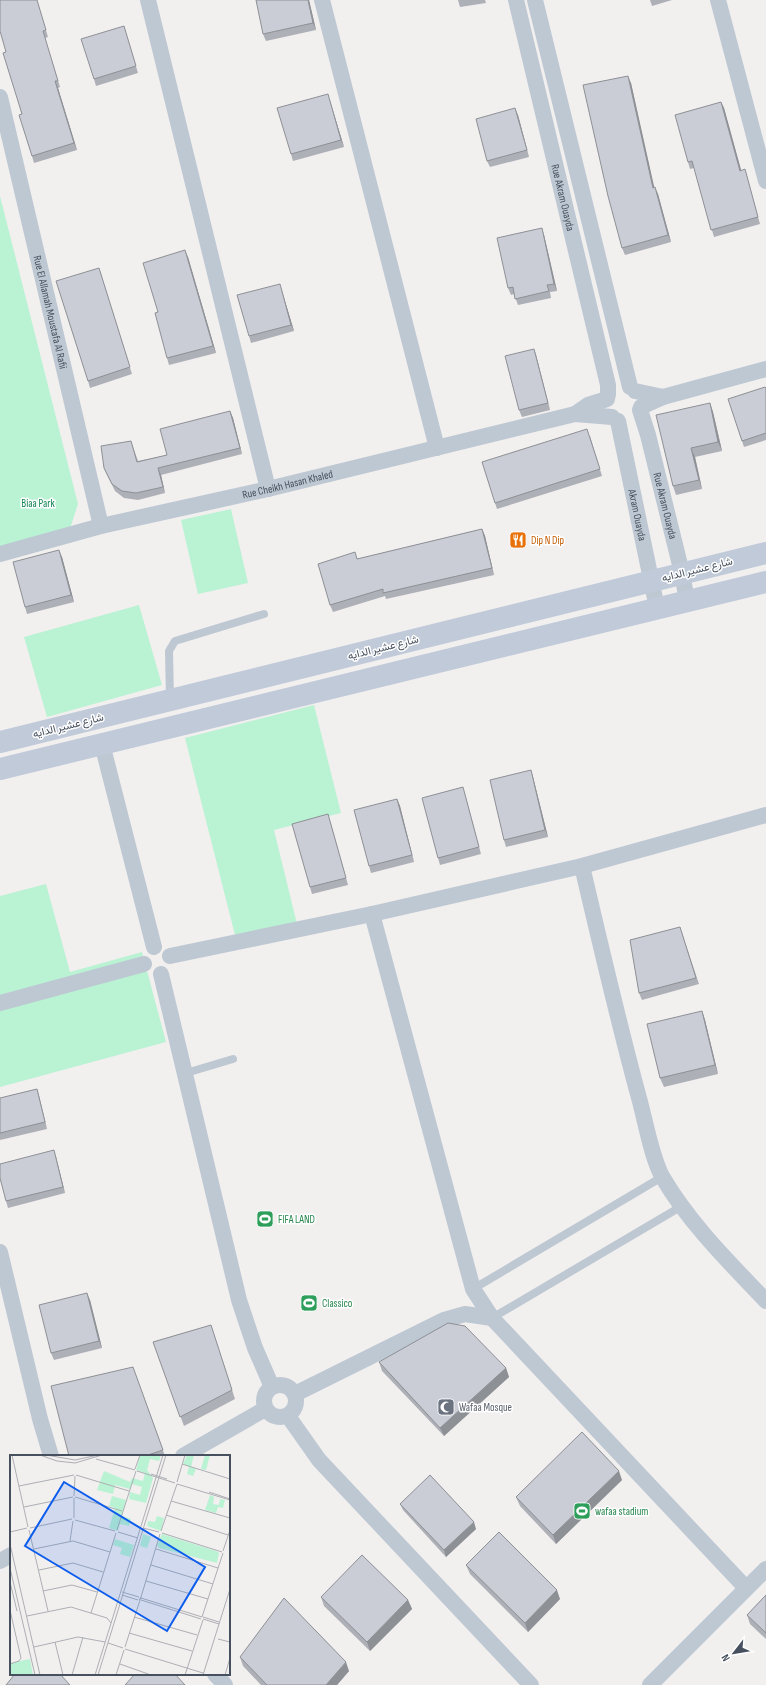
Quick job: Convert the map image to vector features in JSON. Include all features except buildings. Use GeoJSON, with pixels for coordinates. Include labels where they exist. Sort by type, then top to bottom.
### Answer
{"type":"FeatureCollection","features":[{"type":"Feature","properties":{"kind":"street"},"geometry":{"type":"LineString","coordinates":[[148,0],[268,489]]}},
{"type":"Feature","properties":{"kind":"street"},"geometry":{"type":"LineString","coordinates":[[322,0],[437,448]]}},
{"type":"Feature","properties":{"kind":"street","name":"Rue Akram Ouayda"},"geometry":{"type":"LineString","coordinates":[[516,0],[604,369],[608,397]]}},
{"type":"Feature","properties":{"kind":"street","name":"Rue Akram Ouayda"},"geometry":{"type":"LineString","coordinates":[[535,0],[633,389]]}},
{"type":"Feature","properties":{"kind":"street"},"geometry":{"type":"LineString","coordinates":[[718,0],[766,181]]}},
{"type":"Feature","properties":{"kind":"street","name":"Rue El Allamah Moustafa Al Rafii"},"geometry":{"type":"LineString","coordinates":[[0,98],[101,526]]}},
{"type":"Feature","properties":{"kind":"street"},"geometry":{"type":"LineString","coordinates":[[663,397],[633,389],[618,387],[608,397],[608,412],[615,419],[633,419],[641,409],[663,397],[766,369]]}},
{"type":"Feature","properties":{"kind":"street"},"geometry":{"type":"LineString","coordinates":[[633,389],[641,401],[641,409]]}},
{"type":"Feature","properties":{"kind":"street","name":"Rue Cheikh Hasan Khaled"},"geometry":{"type":"LineString","coordinates":[[0,554],[101,526],[268,489],[575,414],[608,397]]}},
{"type":"Feature","properties":{"kind":"street","name":"Rue Akram Ouayda"},"geometry":{"type":"LineString","coordinates":[[641,409],[682,573],[687,601]]}},
{"type":"Feature","properties":{"kind":"street","name":"Rue Cheikh Hasan Khaled"},"geometry":{"type":"LineString","coordinates":[[575,414],[615,419]]}},
{"type":"Feature","properties":{"kind":"street","name":"Akram Ouayda"},"geometry":{"type":"LineString","coordinates":[[615,419],[657,608]]}},
{"type":"Feature","properties":{"kind":"street","name":"شارع عشير الدايه"},"geometry":{"type":"LineString","coordinates":[[0,742],[766,552]]}},
{"type":"Feature","properties":{"kind":"street"},"geometry":{"type":"LineString","coordinates":[[0,769],[766,582]]}},
{"type":"Feature","properties":{"kind":"street"},"geometry":{"type":"LineString","coordinates":[[102,744],[154,947]]}},
{"type":"Feature","properties":{"kind":"street"},"geometry":{"type":"LineString","coordinates":[[170,956],[372,914],[582,866],[766,815]]}},
{"type":"Feature","properties":{"kind":"street"},"geometry":{"type":"LineString","coordinates":[[582,866],[624,1044],[653,1150],[662,1177],[682,1206],[722,1255],[766,1301]]}},
{"type":"Feature","properties":{"kind":"street"},"geometry":{"type":"LineString","coordinates":[[372,914],[473,1289],[492,1318],[746,1588]]}},
{"type":"Feature","properties":{"kind":"street"},"geometry":{"type":"LineString","coordinates":[[154,947],[160,947],[168,951],[170,956],[170,968],[161,974],[154,974],[147,970],[144,964],[145,953],[154,947]]}},
{"type":"Feature","properties":{"kind":"street"},"geometry":{"type":"LineString","coordinates":[[0,1003],[144,964]]}},
{"type":"Feature","properties":{"kind":"street"},"geometry":{"type":"LineString","coordinates":[[161,974],[240,1300],[255,1348],[272,1387]]}},
{"type":"Feature","properties":{"kind":"street"},"geometry":{"type":"LineString","coordinates":[[0,1252],[40,1419],[51,1455]]}},
{"type":"Feature","properties":{"kind":"street"},"geometry":{"type":"LineString","coordinates":[[465,1314],[473,1289]]}},
{"type":"Feature","properties":{"kind":"street"},"geometry":{"type":"LineString","coordinates":[[294,1394],[444,1320],[465,1314],[492,1318]]}},
{"type":"Feature","properties":{"kind":"street"},"geometry":{"type":"LineString","coordinates":[[280,1385],[284,1386],[294,1394],[296,1402],[294,1410],[288,1416],[279,1418],[271,1416],[265,1409],[263,1401],[266,1392],[272,1387],[280,1385]]}},
{"type":"Feature","properties":{"kind":"street"},"geometry":{"type":"LineString","coordinates":[[185,1455],[265,1409]]}},
{"type":"Feature","properties":{"kind":"street"},"geometry":{"type":"LineString","coordinates":[[288,1416],[319,1460],[531,1685]]}},
{"type":"Feature","properties":{"kind":"street"},"geometry":{"type":"LineString","coordinates":[[0,1561],[10,1556]]}},
{"type":"Feature","properties":{"kind":"street"},"geometry":{"type":"LineString","coordinates":[[650,1685],[746,1588],[766,1570]]}},
{"type":"Feature","properties":{"kind":"street"},"geometry":{"type":"LineString","coordinates":[[216,1675],[226,1685]]}},
{"type":"Feature","properties":{"kind":"lane"},"geometry":{"type":"LineString","coordinates":[[170,700],[169,651],[175,641],[264,614]]}},
{"type":"Feature","properties":{"kind":"lane"},"geometry":{"type":"LineString","coordinates":[[186,1073],[233,1059]]}},
{"type":"Feature","properties":{"kind":"lane"},"geometry":{"type":"LineString","coordinates":[[473,1289],[662,1177]]}},
{"type":"Feature","properties":{"kind":"lane"},"geometry":{"type":"LineString","coordinates":[[492,1318],[682,1206]]}},
{"type":"Feature","properties":{"kind":"green space","name":"Biaa Park"},"geometry":{"type":"Polygon","coordinates":[[[0,196],[78,504],[68,535],[0,555],[0,196]]]}},
{"type":"Feature","properties":{"kind":"green space"},"geometry":{"type":"Polygon","coordinates":[[[231,509],[248,583],[198,594],[181,520],[231,509]]]}},
{"type":"Feature","properties":{"kind":"green space"},"geometry":{"type":"Polygon","coordinates":[[[139,605],[162,685],[47,717],[24,637],[139,605]]]}},
{"type":"Feature","properties":{"kind":"green space"},"geometry":{"type":"Polygon","coordinates":[[[314,705],[341,813],[274,830],[297,924],[236,939],[185,738],[314,705]]]}},
{"type":"Feature","properties":{"kind":"green space"},"geometry":{"type":"Polygon","coordinates":[[[46,884],[70,972],[142,952],[166,1042],[0,1087],[0,896],[46,884]]]}},
{"type":"Feature","properties":{"kind":"place","name":"Dip N Dip"},"geometry":{"type":"Point","coordinates":[518,540]}},
{"type":"Feature","properties":{"kind":"place","name":"FIFA LAND"},"geometry":{"type":"Point","coordinates":[265,1219]}},
{"type":"Feature","properties":{"kind":"place","name":"Classico"},"geometry":{"type":"Point","coordinates":[309,1303]}},
{"type":"Feature","properties":{"kind":"place","name":"Wafaa Mosque"},"geometry":{"type":"Point","coordinates":[446,1407]}},
{"type":"Feature","properties":{"kind":"place","name":"wafaa stadium"},"geometry":{"type":"Point","coordinates":[582,1511]}}]}
